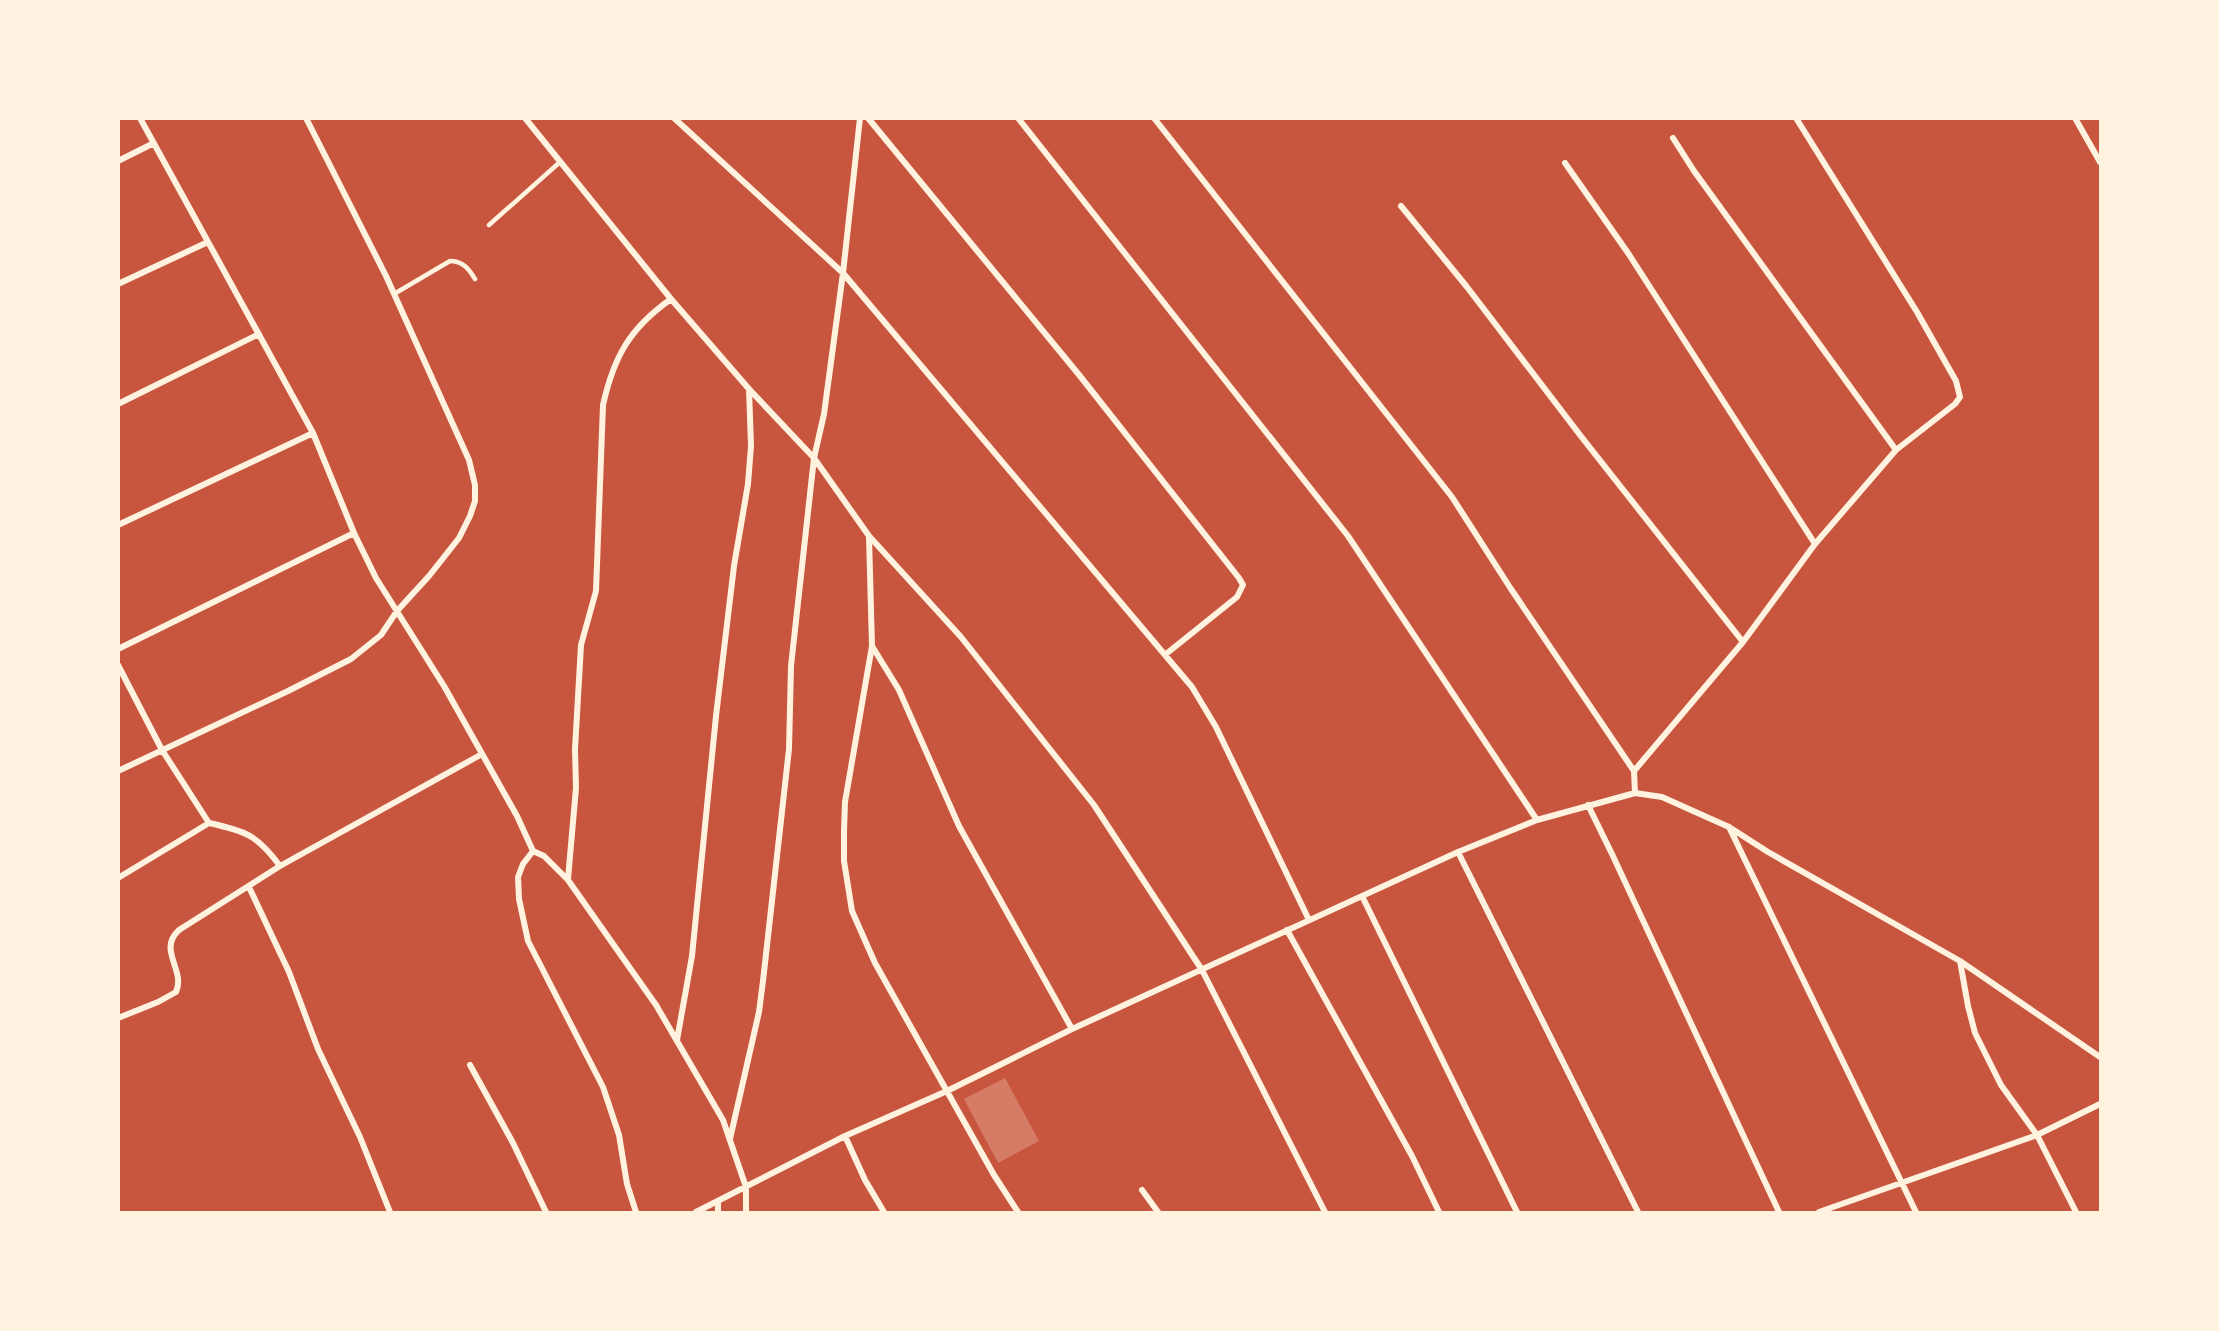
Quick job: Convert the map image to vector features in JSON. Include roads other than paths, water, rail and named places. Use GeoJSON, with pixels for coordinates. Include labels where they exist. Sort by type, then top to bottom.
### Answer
{"type":"FeatureCollection","features":[{"type":"Feature","properties":{"kind":"street"},"geometry":{"type":"LineString","coordinates":[[140,118],[313,433],[354,533],[376,578],[444,686],[517,816],[533,851],[544,856],[568,880],[656,1005],[723,1120],[746,1187],[746,1212]]}},
{"type":"Feature","properties":{"kind":"street"},"geometry":{"type":"LineString","coordinates":[[118,771],[351,659],[381,635],[397,610],[429,576],[459,538],[475,501],[475,485],[469,460],[394,294],[306,118]]}},
{"type":"Feature","properties":{"kind":"street"},"geometry":{"type":"LineString","coordinates":[[525,118],[671,299],[749,389],[814,458],[869,536],[961,637],[1094,805],[1202,970],[1325,1212]]}},
{"type":"Feature","properties":{"kind":"street"},"geometry":{"type":"LineString","coordinates":[[674,118],[843,273],[1166,654],[1192,687],[1216,726],[1309,920]]}},
{"type":"Feature","properties":{"kind":"street"},"geometry":{"type":"LineString","coordinates":[[730,1139],[759,1012],[763,981],[789,749],[791,666],[814,458],[824,414],[843,273],[860,118]]}},
{"type":"Feature","properties":{"kind":"street"},"geometry":{"type":"LineString","coordinates":[[868,118],[1080,376],[1243,585],[1237,597],[1166,654]]}},
{"type":"Feature","properties":{"kind":"street"},"geometry":{"type":"LineString","coordinates":[[1018,118],[1348,536],[1537,820]]}},
{"type":"Feature","properties":{"kind":"street"},"geometry":{"type":"LineString","coordinates":[[1154,118],[1452,497],[1634,771],[1635,794]]}},
{"type":"Feature","properties":{"kind":"street"},"geometry":{"type":"LineString","coordinates":[[1634,771],[1743,642],[1815,544],[1896,450],[1959,402],[1960,394],[1956,381],[1917,312],[1796,118]]}},
{"type":"Feature","properties":{"kind":"street"},"geometry":{"type":"LineString","coordinates":[[2075,118],[2100,162]]}},
{"type":"Feature","properties":{"kind":"street"},"geometry":{"type":"LineString","coordinates":[[1673,138],[1694,171],[1896,450]]}},
{"type":"Feature","properties":{"kind":"street"},"geometry":{"type":"LineString","coordinates":[[118,161],[154,143]]}},
{"type":"Feature","properties":{"kind":"street"},"geometry":{"type":"LineString","coordinates":[[1564,164],[1628,253],[1815,544]]}},
{"type":"Feature","properties":{"kind":"street"},"geometry":{"type":"LineString","coordinates":[[1401,206],[1467,287],[1743,642]]}},
{"type":"Feature","properties":{"kind":"street"},"geometry":{"type":"LineString","coordinates":[[118,284],[208,242]]}},
{"type":"Feature","properties":{"kind":"street"},"geometry":{"type":"LineString","coordinates":[[568,880],[576,788],[575,749],[581,645],[596,591],[603,405],[609,377],[632,335],[654,311],[671,299]]}},
{"type":"Feature","properties":{"kind":"street"},"geometry":{"type":"LineString","coordinates":[[118,404],[259,334]]}},
{"type":"Feature","properties":{"kind":"street"},"geometry":{"type":"LineString","coordinates":[[677,1041],[692,957],[717,705],[734,566],[748,484],[751,446],[749,389]]}},
{"type":"Feature","properties":{"kind":"street"},"geometry":{"type":"LineString","coordinates":[[118,525],[313,433]]}},
{"type":"Feature","properties":{"kind":"street"},"geometry":{"type":"LineString","coordinates":[[118,649],[354,533]]}},
{"type":"Feature","properties":{"kind":"street"},"geometry":{"type":"LineString","coordinates":[[869,536],[872,646],[845,802],[844,861],[852,911],[875,963],[994,1175],[1018,1212]]}},
{"type":"Feature","properties":{"kind":"street"},"geometry":{"type":"LineString","coordinates":[[872,646],[899,690],[959,826],[1072,1029]]}},
{"type":"Feature","properties":{"kind":"street"},"geometry":{"type":"LineString","coordinates":[[118,665],[162,750],[209,823],[250,834],[280,866]]}},
{"type":"Feature","properties":{"kind":"street"},"geometry":{"type":"LineString","coordinates":[[118,1018],[176,992],[179,982],[170,948],[179,930],[280,866],[482,754]]}},
{"type":"Feature","properties":{"kind":"street"},"geometry":{"type":"LineString","coordinates":[[696,1212],[844,1136],[947,1091],[1072,1029],[1458,852],[1537,820],[1635,794],[1662,797],[1729,827],[1778,858],[1960,961],[2100,1057]]}},
{"type":"Feature","properties":{"kind":"street"},"geometry":{"type":"LineString","coordinates":[[1588,805],[1779,1212]]}},
{"type":"Feature","properties":{"kind":"street"},"geometry":{"type":"LineString","coordinates":[[118,878],[209,823]]}},
{"type":"Feature","properties":{"kind":"street"},"geometry":{"type":"LineString","coordinates":[[1729,827],[1916,1212]]}},
{"type":"Feature","properties":{"kind":"street"},"geometry":{"type":"LineString","coordinates":[[533,851],[523,864],[518,877],[519,900],[528,941],[603,1087],[619,1135],[627,1184],[636,1212]]}},
{"type":"Feature","properties":{"kind":"street"},"geometry":{"type":"LineString","coordinates":[[1458,852],[1638,1212]]}},
{"type":"Feature","properties":{"kind":"street"},"geometry":{"type":"LineString","coordinates":[[249,887],[289,972],[318,1048],[360,1137],[390,1212]]}},
{"type":"Feature","properties":{"kind":"street"},"geometry":{"type":"LineString","coordinates":[[1362,896],[1517,1212]]}},
{"type":"Feature","properties":{"kind":"street"},"geometry":{"type":"LineString","coordinates":[[1287,930],[1412,1156],[1439,1212]]}},
{"type":"Feature","properties":{"kind":"street"},"geometry":{"type":"LineString","coordinates":[[1960,961],[1968,1006],[1976,1034],[2001,1085],[2037,1135],[2076,1212]]}},
{"type":"Feature","properties":{"kind":"street"},"geometry":{"type":"LineString","coordinates":[[470,1065],[513,1143],[546,1212]]}},
{"type":"Feature","properties":{"kind":"street"},"geometry":{"type":"LineString","coordinates":[[1820,1212],[2037,1135],[2100,1104]]}},
{"type":"Feature","properties":{"kind":"street"},"geometry":{"type":"LineString","coordinates":[[844,1136],[865,1180],[884,1212]]}},
{"type":"Feature","properties":{"kind":"street"},"geometry":{"type":"LineString","coordinates":[[1142,1190],[1158,1212]]}},
{"type":"Feature","properties":{"kind":"street"},"geometry":{"type":"LineString","coordinates":[[718,1201],[718,1212]]}},
{"type":"Feature","properties":{"kind":"lane"},"geometry":{"type":"LineString","coordinates":[[489,225],[560,162]]}},
{"type":"Feature","properties":{"kind":"lane"},"geometry":{"type":"LineString","coordinates":[[394,294],[450,261],[456,261],[468,267],[475,279]]}}]}
